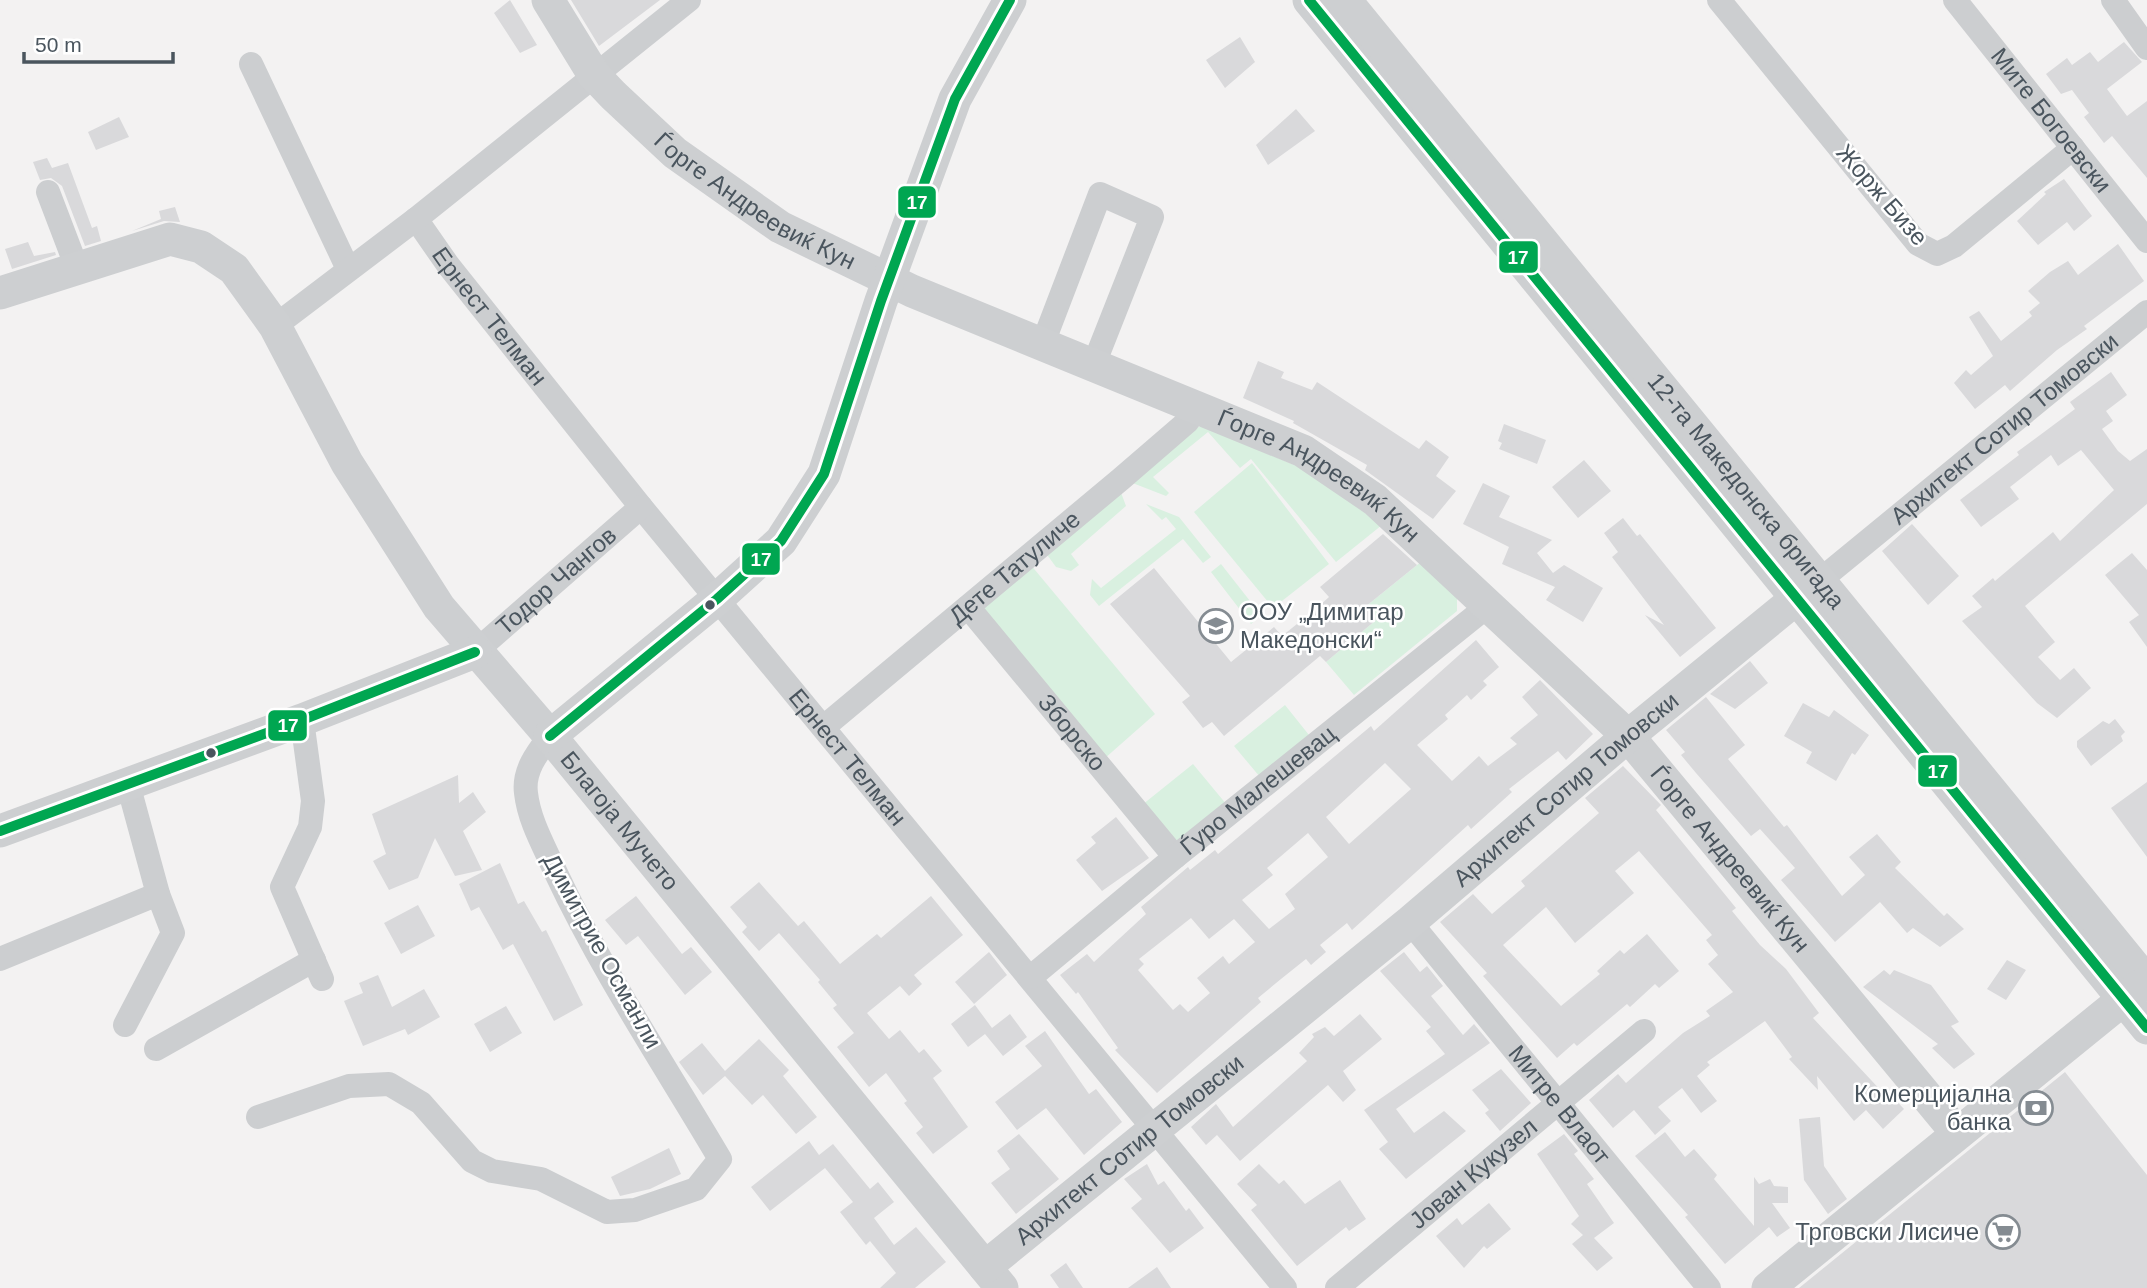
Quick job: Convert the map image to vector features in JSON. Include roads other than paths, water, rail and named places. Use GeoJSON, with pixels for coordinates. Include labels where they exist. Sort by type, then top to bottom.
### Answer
{"type":"FeatureCollection","features":[{"type":"Feature","properties":{"kind":"street","name":"Ѓорге Андреевиќ Кун"},"geometry":{"type":"LineString","coordinates":[[548,0],[594,75],[675,153],[744,204],[813,245],[888,281],[1303,451],[1385,509],[1628,736],[1956,1133]]}},
{"type":"Feature","properties":{"kind":"street"},"geometry":{"type":"LineString","coordinates":[[275,326],[415,219],[689,0]]}},
{"type":"Feature","properties":{"kind":"street"},"geometry":{"type":"LineString","coordinates":[[550,736],[718,599],[781,541],[824,474],[888,281],[955,99],[1010,0]]}},
{"type":"Feature","properties":{"kind":"street","name":"12-та Македонска бригада"},"geometry":{"type":"LineString","coordinates":[[1309,0],[2141,985],[2147,1028]]}},
{"type":"Feature","properties":{"kind":"street","name":"12-та Македонска бригада"},"geometry":{"type":"LineString","coordinates":[[1345,0],[1807,590]]}},
{"type":"Feature","properties":{"kind":"street","name":"Жорж Бизе"},"geometry":{"type":"LineString","coordinates":[[1718,0],[1918,244],[1937,254],[1954,246],[2073,148]]}},
{"type":"Feature","properties":{"kind":"street","name":"Мите Богоевски"},"geometry":{"type":"LineString","coordinates":[[1955,0],[2147,241]]}},
{"type":"Feature","properties":{"kind":"street"},"geometry":{"type":"LineString","coordinates":[[2113,0],[2147,48]]}},
{"type":"Feature","properties":{"kind":"street"},"geometry":{"type":"LineString","coordinates":[[251,64],[348,269]]}},
{"type":"Feature","properties":{"kind":"street"},"geometry":{"type":"LineString","coordinates":[[48,192],[77,268]]}},
{"type":"Feature","properties":{"kind":"street"},"geometry":{"type":"LineString","coordinates":[[1043,343],[1100,194],[1152,217],[1094,364]]}},
{"type":"Feature","properties":{"kind":"street","name":"Ернест Телман"},"geometry":{"type":"LineString","coordinates":[[415,219],[448,265],[641,507],[825,726],[1285,1288]]}},
{"type":"Feature","properties":{"kind":"street","name":"Благоја Мучето"},"geometry":{"type":"LineString","coordinates":[[0,293],[170,239],[201,247],[234,269],[275,326],[347,463],[407,560],[475,652],[550,736],[994,1278]]}},
{"type":"Feature","properties":{"kind":"street","name":"Архитект Сотир Томовски"},"geometry":{"type":"LineString","coordinates":[[994,1278],[1154,1128],[1410,922],[1628,736],[2147,312]]}},
{"type":"Feature","properties":{"kind":"street","name":"Дете Татуличе"},"geometry":{"type":"LineString","coordinates":[[825,726],[1140,463],[1187,422],[1199,407]]}},
{"type":"Feature","properties":{"kind":"street","name":"Тодор Чангов"},"geometry":{"type":"LineString","coordinates":[[0,831],[302,720],[475,652],[641,507]]}},
{"type":"Feature","properties":{"kind":"street","name":"Ѓуро Малешевац"},"geometry":{"type":"LineString","coordinates":[[1031,978],[1175,857],[1489,605]]}},
{"type":"Feature","properties":{"kind":"street","name":"Зборско"},"geometry":{"type":"LineString","coordinates":[[968,607],[1175,857]]}},
{"type":"Feature","properties":{"kind":"street"},"geometry":{"type":"LineString","coordinates":[[156,1049],[318,969],[277,894],[310,827],[313,801],[302,720]]}},
{"type":"Feature","properties":{"kind":"street","name":"Димитрие Османли"},"geometry":{"type":"LineString","coordinates":[[258,1117],[349,1086],[389,1084],[421,1103],[472,1161],[492,1171],[541,1179],[607,1212],[635,1210],[696,1189],[720,1159],[603,965],[536,828],[526,792],[527,778],[533,758],[550,736]]}},
{"type":"Feature","properties":{"kind":"street"},"geometry":{"type":"LineString","coordinates":[[125,1025],[173,933],[158,894],[128,784]]}},
{"type":"Feature","properties":{"kind":"street"},"geometry":{"type":"LineString","coordinates":[[0,959],[158,894]]}},
{"type":"Feature","properties":{"kind":"street","name":"Митре Влаот"},"geometry":{"type":"LineString","coordinates":[[1410,922],[1709,1288]]}},
{"type":"Feature","properties":{"kind":"street"},"geometry":{"type":"LineString","coordinates":[[1768,1288],[2141,985]]}},
{"type":"Feature","properties":{"kind":"street","name":"Јован Кукузел"},"geometry":{"type":"LineString","coordinates":[[1337,1288],[1644,1031]]}},
{"type":"Feature","properties":{"kind":"place","name":"ООУ „Димитар Македонски“"},"geometry":{"type":"Point","coordinates":[1216,626]}},
{"type":"Feature","properties":{"kind":"place","name":"Комерцијална банка"},"geometry":{"type":"Point","coordinates":[2036,1108]}},
{"type":"Feature","properties":{"kind":"place","name":"Трговски Лисиче"},"geometry":{"type":"Point","coordinates":[2003,1232]}}]}
